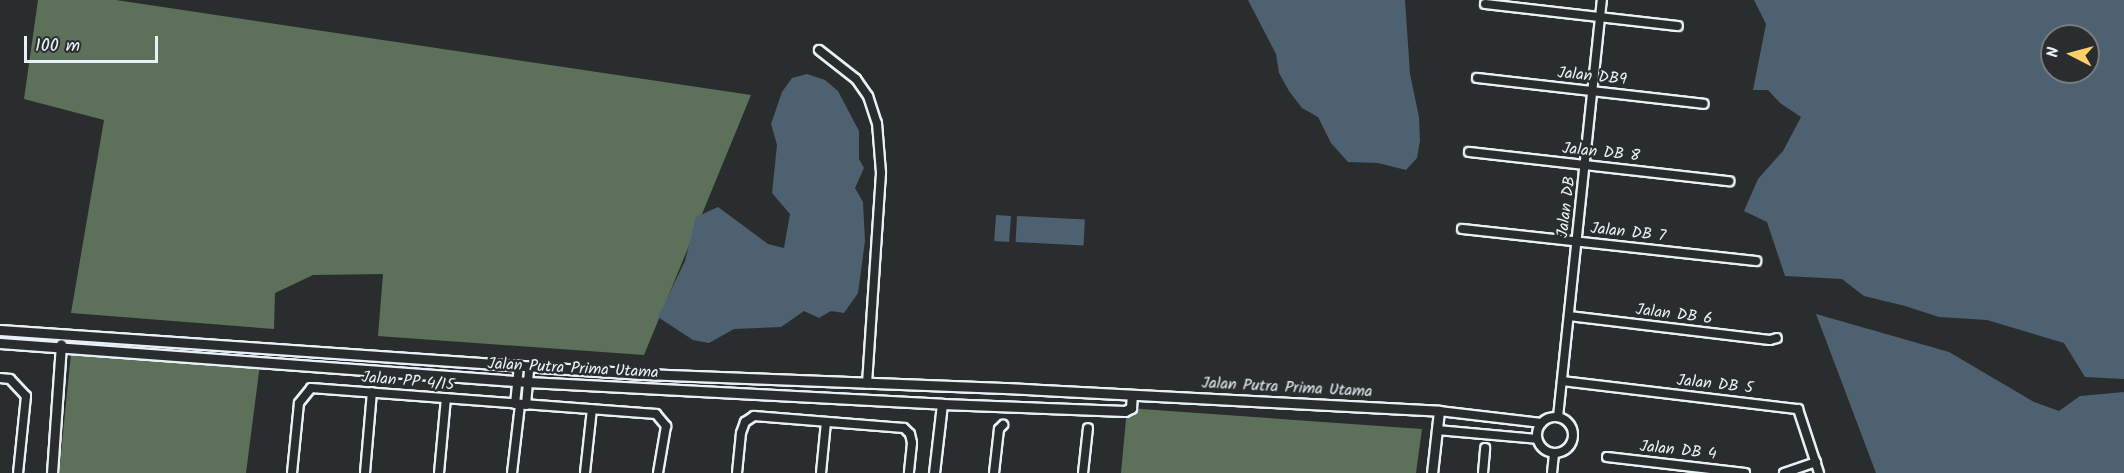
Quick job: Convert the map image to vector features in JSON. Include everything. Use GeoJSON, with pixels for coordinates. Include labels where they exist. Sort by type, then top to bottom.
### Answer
{"type":"FeatureCollection","features":[{"type":"Feature","properties":{"kind":"street","name":"Jalan DB"},"geometry":{"type":"LineString","coordinates":[[1558,417],[1602,0]]}},
{"type":"Feature","properties":{"kind":"street"},"geometry":{"type":"LineString","coordinates":[[1485,4],[1678,26]]}},
{"type":"Feature","properties":{"kind":"street"},"geometry":{"type":"LineString","coordinates":[[819,50],[856,79],[868,96],[877,123],[881,173],[867,384]]}},
{"type":"Feature","properties":{"kind":"street","name":"Jalan DB9"},"geometry":{"type":"LineString","coordinates":[[1477,78],[1704,104]]}},
{"type":"Feature","properties":{"kind":"street","name":"Jalan DB 8"},"geometry":{"type":"LineString","coordinates":[[1469,152],[1729,181]]}},
{"type":"Feature","properties":{"kind":"street","name":"Jalan DB 7"},"geometry":{"type":"LineString","coordinates":[[1462,229],[1756,261]]}},
{"type":"Feature","properties":{"kind":"street","name":"Jalan DB 6"},"geometry":{"type":"LineString","coordinates":[[1569,316],[1770,340],[1777,338]]}},
{"type":"Feature","properties":{"kind":"street","name":"Jalan Putra Prima Utama"},"geometry":{"type":"LineString","coordinates":[[0,330],[530,367],[867,384],[942,385],[1132,394],[1439,411]]}},
{"type":"Feature","properties":{"kind":"street"},"geometry":{"type":"LineString","coordinates":[[52,473],[61,336]]}},
{"type":"Feature","properties":{"kind":"street","name":"Jalan Putra Prima Utama"},"geometry":{"type":"LineString","coordinates":[[0,343],[528,382],[942,404],[1125,411],[1131,408],[1132,394]]}},
{"type":"Feature","properties":{"kind":"street"},"geometry":{"type":"LineString","coordinates":[[519,366],[517,381],[520,405]]}},
{"type":"Feature","properties":{"kind":"street"},"geometry":{"type":"LineString","coordinates":[[512,473],[520,405],[528,382],[530,367]]}},
{"type":"Feature","properties":{"kind":"street"},"geometry":{"type":"LineString","coordinates":[[0,378],[10,379],[26,396],[18,473]]}},
{"type":"Feature","properties":{"kind":"street","name":"Jalan DB 5"},"geometry":{"type":"LineString","coordinates":[[1562,381],[1798,409],[1819,473]]}},
{"type":"Feature","properties":{"kind":"street","name":"Jalan PP 4/15"},"geometry":{"type":"LineString","coordinates":[[292,473],[299,403],[310,388],[656,414],[666,426],[658,473]]}},
{"type":"Feature","properties":{"kind":"street"},"geometry":{"type":"LineString","coordinates":[[365,473],[372,392]]}},
{"type":"Feature","properties":{"kind":"street"},"geometry":{"type":"LineString","coordinates":[[438,473],[446,398]]}},
{"type":"Feature","properties":{"kind":"street"},"geometry":{"type":"LineString","coordinates":[[934,473],[942,404]]}},
{"type":"Feature","properties":{"kind":"street"},"geometry":{"type":"LineString","coordinates":[[585,473],[592,409]]}},
{"type":"Feature","properties":{"kind":"street"},"geometry":{"type":"LineString","coordinates":[[1432,473],[1439,411],[1541,423]]}},
{"type":"Feature","properties":{"kind":"street"},"geometry":{"type":"LineString","coordinates":[[737,473],[745,422],[754,416],[904,428],[910,434],[912,443],[909,473]]}},
{"type":"Feature","properties":{"kind":"street"},"geometry":{"type":"LineString","coordinates":[[1558,417],[1569,422],[1574,434],[1566,450],[1554,454],[1543,449],[1537,439],[1541,423],[1548,418],[1558,417]]}},
{"type":"Feature","properties":{"kind":"street"},"geometry":{"type":"LineString","coordinates":[[821,473],[826,422]]}},
{"type":"Feature","properties":{"kind":"street"},"geometry":{"type":"LineString","coordinates":[[994,473],[999,429],[1003,426]]}},
{"type":"Feature","properties":{"kind":"street"},"geometry":{"type":"LineString","coordinates":[[1083,473],[1088,429]]}},
{"type":"Feature","properties":{"kind":"street"},"geometry":{"type":"LineString","coordinates":[[1437,430],[1537,439]]}},
{"type":"Feature","properties":{"kind":"street"},"geometry":{"type":"LineString","coordinates":[[1483,473],[1485,448]]}},
{"type":"Feature","properties":{"kind":"street"},"geometry":{"type":"LineString","coordinates":[[1552,473],[1554,454]]}},
{"type":"Feature","properties":{"kind":"street","name":"Jalan DB 4"},"geometry":{"type":"LineString","coordinates":[[1607,457],[1745,473]]}},
{"type":"Feature","properties":{"kind":"street"},"geometry":{"type":"LineString","coordinates":[[1784,473],[1815,462]]}},
{"type":"Feature","properties":{"kind":"green space"},"geometry":{"type":"Polygon","coordinates":[[[38,0],[116,0],[751,95],[644,355],[378,336],[383,274],[313,275],[275,293],[274,329],[71,313],[104,120],[24,99],[38,0]]]}},
{"type":"Feature","properties":{"kind":"green space"},"geometry":{"type":"Polygon","coordinates":[[[71,354],[260,364],[246,473],[59,473],[71,354]]]}},
{"type":"Feature","properties":{"kind":"green space"},"geometry":{"type":"Polygon","coordinates":[[[1127,408],[1422,429],[1416,473],[1121,473],[1127,408]]]}},
{"type":"Feature","properties":{"kind":"water"},"geometry":{"type":"Polygon","coordinates":[[[1248,0],[1405,0],[1410,74],[1419,117],[1420,141],[1417,158],[1406,170],[1378,163],[1348,162],[1331,143],[1318,117],[1302,108],[1289,91],[1279,73],[1276,54],[1248,0]]]}},
{"type":"Feature","properties":{"kind":"water"},"geometry":{"type":"Polygon","coordinates":[[[1754,0],[2124,0],[2124,379],[2085,377],[2064,343],[1987,320],[1939,317],[1864,296],[1842,279],[1785,276],[1767,222],[1744,211],[1758,179],[1783,151],[1801,117],[1780,103],[1768,90],[1753,90],[1766,24],[1754,0]]]}},
{"type":"Feature","properties":{"kind":"water"},"geometry":{"type":"Polygon","coordinates":[[[807,74],[825,80],[838,91],[859,131],[859,159],[864,168],[855,188],[863,202],[865,241],[858,293],[844,313],[831,311],[819,318],[804,311],[781,327],[734,329],[709,343],[693,340],[658,317],[685,261],[696,217],[718,207],[768,244],[784,248],[790,214],[772,193],[777,145],[771,124],[782,92],[792,78],[807,74]]]}},
{"type":"Feature","properties":{"kind":"water"},"geometry":{"type":"Polygon","coordinates":[[[996,215],[1011,216],[1009,242],[994,241],[996,215]]]}},
{"type":"Feature","properties":{"kind":"water"},"geometry":{"type":"Polygon","coordinates":[[[1017,216],[1085,220],[1084,246],[1016,242],[1017,216]]]}},
{"type":"Feature","properties":{"kind":"water"},"geometry":{"type":"Polygon","coordinates":[[[1816,314],[1949,352],[2034,402],[2059,411],[2080,396],[2124,392],[2124,473],[1876,473],[1816,314]]]}}]}
